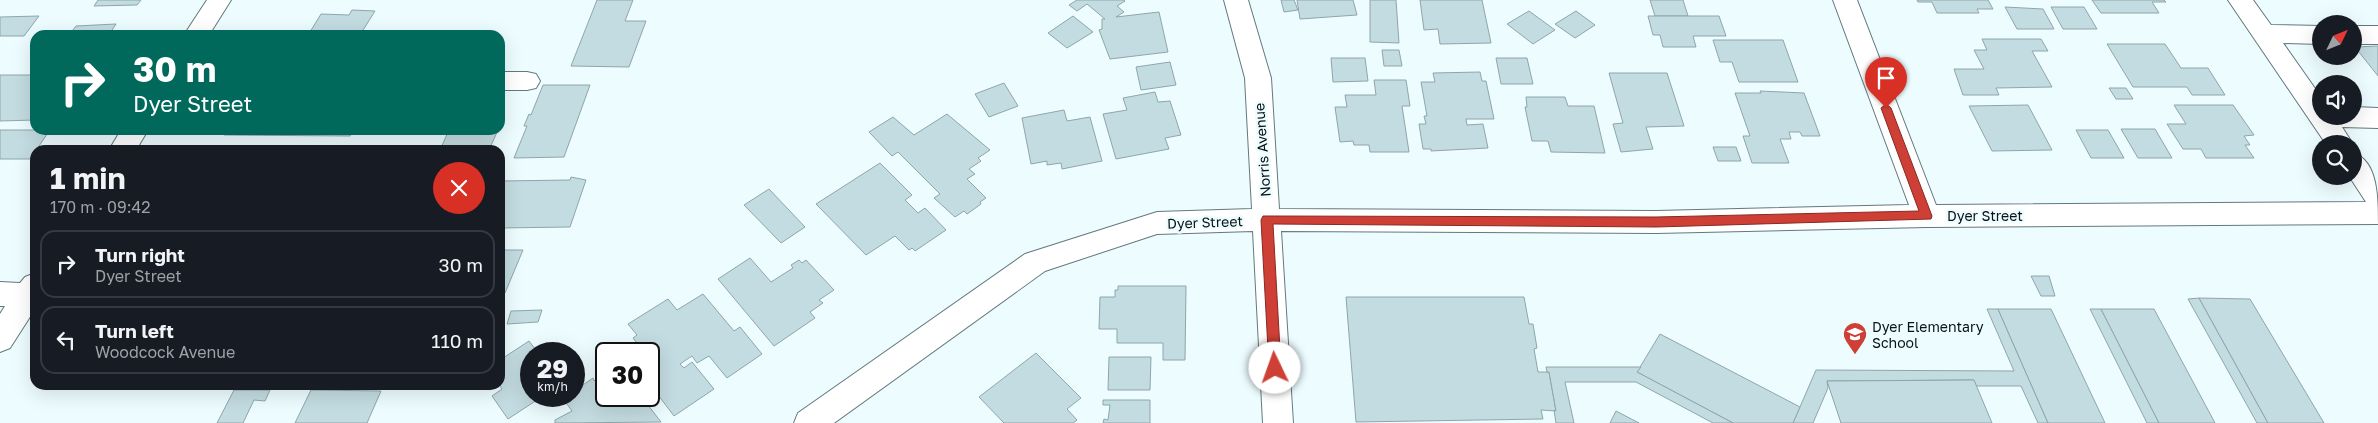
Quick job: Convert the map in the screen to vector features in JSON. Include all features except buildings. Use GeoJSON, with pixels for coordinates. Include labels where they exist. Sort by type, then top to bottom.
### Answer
{"type":"FeatureCollection","features":[{"type":"Feature","properties":{"kind":"street"},"geometry":{"type":"LineString","coordinates":[[199,30],[219,0]]}},
{"type":"Feature","properties":{"kind":"street","name":"Norris Avenue"},"geometry":{"type":"LineString","coordinates":[[1236,0],[1258,78],[1278,423]]}},
{"type":"Feature","properties":{"kind":"street"},"geometry":{"type":"LineString","coordinates":[[1845,0],[1927,216]]}},
{"type":"Feature","properties":{"kind":"street"},"geometry":{"type":"LineString","coordinates":[[2240,0],[2312,103]]}},
{"type":"Feature","properties":{"kind":"street"},"geometry":{"type":"LineString","coordinates":[[2264,34],[2312,35]]}},
{"type":"Feature","properties":{"kind":"street"},"geometry":{"type":"LineString","coordinates":[[2362,35],[2378,35]]}},
{"type":"Feature","properties":{"kind":"street"},"geometry":{"type":"LineString","coordinates":[[505,81],[527,81]]}},
{"type":"Feature","properties":{"kind":"street"},"geometry":{"type":"LineString","coordinates":[[2362,117],[2378,118]]}},
{"type":"Feature","properties":{"kind":"street"},"geometry":{"type":"LineString","coordinates":[[2362,175],[2378,198]]}},
{"type":"Feature","properties":{"kind":"street","name":"Dyer Street"},"geometry":{"type":"LineString","coordinates":[[809,423],[1035,262],[1157,224],[1267,220],[1656,222],[1927,216],[2378,213]]}},
{"type":"Feature","properties":{"kind":"street"},"geometry":{"type":"LineString","coordinates":[[0,339],[21,292]]}},
{"type":"Feature","properties":{"kind":"place","name":"Dyer Elementary School"},"geometry":{"type":"Point","coordinates":[1855,355]}},
{"type":"Feature","properties":{"kind":"route"},"geometry":{"type":"LineString","coordinates":[[1275,368],[1267,220],[1656,222],[1927,216],[1886,108]]}}]}
